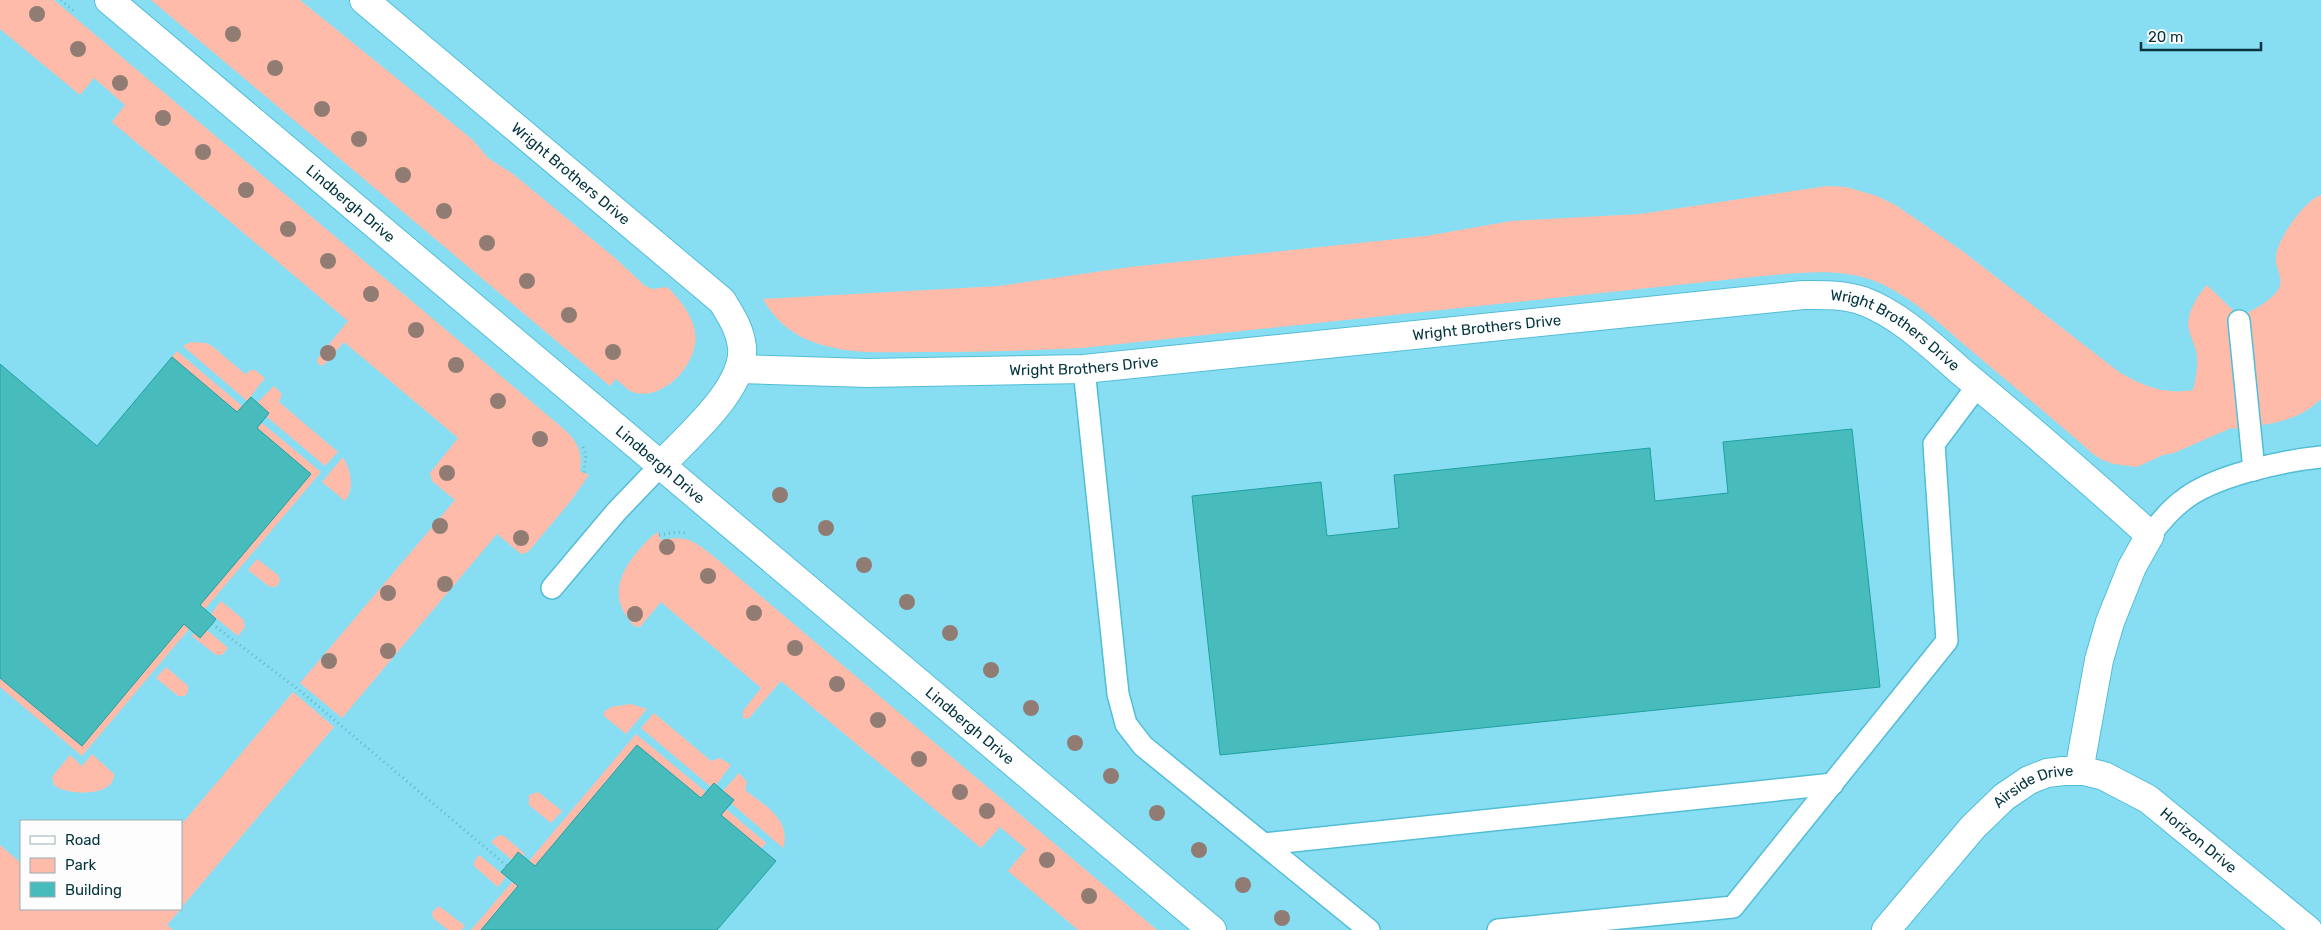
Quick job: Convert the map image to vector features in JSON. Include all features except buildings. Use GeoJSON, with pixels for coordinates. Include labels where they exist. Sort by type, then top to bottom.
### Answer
{"type":"FeatureCollection","features":[{"type":"Feature","properties":{"kind":"street","name":"Lindbergh Drive"},"geometry":{"type":"LineString","coordinates":[[109,0],[1212,930]]}},
{"type":"Feature","properties":{"kind":"street","name":"Wright Brothers Drive"},"geometry":{"type":"LineString","coordinates":[[364,0],[722,301],[739,330],[742,348],[739,369],[723,396],[661,465]]}},
{"type":"Feature","properties":{"kind":"street","name":"Wright Brothers Drive"},"geometry":{"type":"LineString","coordinates":[[739,369],[867,373],[1084,369],[1786,297],[1828,295],[1863,301],[1879,309],[1928,344],[2150,534]]}},
{"type":"Feature","properties":{"kind":"street","name":"Airside Drive"},"geometry":{"type":"LineString","coordinates":[[1886,930],[1973,827],[2004,797],[2029,780],[2047,773],[2079,771],[2098,660],[2110,622],[2132,567],[2150,534]]}},
{"type":"Feature","properties":{"kind":"street","name":"Horizon Drive"},"geometry":{"type":"LineString","coordinates":[[2079,771],[2104,776],[2148,799],[2308,930]]}},
{"type":"Feature","properties":{"kind":"lane"},"geometry":{"type":"LineString","coordinates":[[2239,321],[2254,470]]}},
{"type":"Feature","properties":{"kind":"lane"},"geometry":{"type":"LineString","coordinates":[[1084,369],[1118,694],[1126,724],[1143,746],[1369,930]]}},
{"type":"Feature","properties":{"kind":"lane"},"geometry":{"type":"LineString","coordinates":[[1498,930],[1733,907],[1947,641],[1934,444],[1978,385]]}},
{"type":"Feature","properties":{"kind":"lane"},"geometry":{"type":"LineString","coordinates":[[2150,534],[2183,500],[2207,485],[2254,470],[2321,458]]}},
{"type":"Feature","properties":{"kind":"lane"},"geometry":{"type":"LineString","coordinates":[[552,588],[616,512],[661,465]]}},
{"type":"Feature","properties":{"kind":"lane"},"geometry":{"type":"LineString","coordinates":[[1264,844],[1833,784]]}},
{"type":"Feature","properties":{"kind":"path"},"geometry":{"type":"LineString","coordinates":[[212,624],[300,690],[507,866]]}},
{"type":"Feature","properties":{"kind":"shaded area"},"geometry":{"type":"Polygon","coordinates":[[[0,0],[2321,0],[2321,930],[0,930],[0,0]]]}},
{"type":"Feature","properties":{"kind":"green space"},"geometry":{"type":"Polygon","coordinates":[[[0,0],[54,0],[565,430],[576,444],[581,459],[580,471],[589,475],[570,502],[528,552],[521,554],[497,534],[342,718],[300,683],[455,500],[432,481],[430,473],[458,438],[344,342],[324,365],[319,365],[318,358],[348,321],[112,122],[125,105],[94,78],[80,95],[0,29],[0,0]]]}},
{"type":"Feature","properties":{"kind":"green space"},"geometry":{"type":"Polygon","coordinates":[[[151,0],[300,0],[473,140],[488,158],[513,174],[615,258],[645,286],[653,289],[667,287],[688,312],[696,336],[692,354],[682,373],[665,387],[656,392],[645,394],[632,392],[616,379],[610,386],[151,0]]]}},
{"type":"Feature","properties":{"kind":"green space"},"geometry":{"type":"Polygon","coordinates":[[[1827,186],[1846,187],[1877,196],[1897,206],[1961,250],[2119,372],[2145,385],[2173,391],[2193,390],[2197,356],[2188,324],[2193,306],[2203,289],[2207,285],[2240,317],[2270,298],[2280,286],[2280,277],[2276,265],[2278,248],[2287,230],[2300,212],[2321,195],[2321,399],[2308,410],[2294,417],[2279,422],[2246,428],[2231,428],[2137,467],[2114,464],[2102,460],[2093,454],[1937,322],[1898,292],[1855,275],[1826,272],[1752,277],[1082,348],[1002,351],[867,352],[826,346],[805,339],[790,330],[772,313],[763,299],[999,286],[1130,267],[1426,236],[1511,221],[1640,214],[1827,186]]]}},
{"type":"Feature","properties":{"kind":"green space"},"geometry":{"type":"Polygon","coordinates":[[[191,342],[206,343],[245,374],[255,370],[265,378],[247,401],[183,346],[191,342]]]}},
{"type":"Feature","properties":{"kind":"green space"},"geometry":{"type":"Polygon","coordinates":[[[177,351],[242,406],[237,412],[172,357],[177,351]]]}},
{"type":"Feature","properties":{"kind":"green space"},"geometry":{"type":"Polygon","coordinates":[[[274,386],[282,394],[279,402],[338,452],[325,466],[267,417],[269,413],[257,403],[274,386]]]}},
{"type":"Feature","properties":{"kind":"green space"},"geometry":{"type":"Polygon","coordinates":[[[262,423],[321,472],[205,609],[200,605],[311,474],[257,428],[262,423]]]}},
{"type":"Feature","properties":{"kind":"green space"},"geometry":{"type":"Polygon","coordinates":[[[343,457],[351,479],[350,491],[345,501],[322,482],[343,457]]]}},
{"type":"Feature","properties":{"kind":"green space"},"geometry":{"type":"Polygon","coordinates":[[[658,532],[661,540],[677,538],[689,540],[712,555],[1157,930],[1078,930],[1008,871],[1026,849],[1000,827],[981,848],[781,681],[748,719],[743,718],[743,711],[761,688],[661,602],[640,627],[630,622],[623,609],[619,592],[623,575],[638,551],[658,532]]]}},
{"type":"Feature","properties":{"kind":"green space"},"geometry":{"type":"Polygon","coordinates":[[[257,559],[278,575],[280,581],[276,587],[270,587],[248,570],[257,559]]]}},
{"type":"Feature","properties":{"kind":"green space"},"geometry":{"type":"Polygon","coordinates":[[[221,601],[243,619],[245,627],[238,636],[211,614],[221,601]]]}},
{"type":"Feature","properties":{"kind":"green space"},"geometry":{"type":"Polygon","coordinates":[[[184,624],[189,629],[82,756],[0,687],[0,678],[82,746],[184,624]]]}},
{"type":"Feature","properties":{"kind":"green space"},"geometry":{"type":"Polygon","coordinates":[[[207,630],[228,648],[222,655],[216,655],[192,636],[194,633],[200,638],[207,630]]]}},
{"type":"Feature","properties":{"kind":"green space"},"geometry":{"type":"Polygon","coordinates":[[[166,667],[188,686],[188,692],[185,696],[178,696],[156,678],[166,667]]]}},
{"type":"Feature","properties":{"kind":"green space"},"geometry":{"type":"Polygon","coordinates":[[[293,692],[334,727],[182,907],[182,824],[293,692]]]}},
{"type":"Feature","properties":{"kind":"green space"},"geometry":{"type":"Polygon","coordinates":[[[631,704],[647,709],[626,734],[604,716],[604,712],[611,707],[631,704]]]}},
{"type":"Feature","properties":{"kind":"green space"},"geometry":{"type":"Polygon","coordinates":[[[654,713],[711,761],[720,758],[731,765],[716,785],[711,787],[641,728],[654,713]]]}},
{"type":"Feature","properties":{"kind":"green space"},"geometry":{"type":"Polygon","coordinates":[[[636,734],[706,792],[701,798],[637,745],[535,866],[529,861],[636,734]]]}},
{"type":"Feature","properties":{"kind":"green space"},"geometry":{"type":"Polygon","coordinates":[[[92,754],[114,774],[112,782],[107,787],[89,792],[79,792],[60,789],[54,785],[52,777],[70,755],[82,766],[92,754]]]}},
{"type":"Feature","properties":{"kind":"green space"},"geometry":{"type":"Polygon","coordinates":[[[739,773],[747,782],[745,790],[768,808],[780,821],[784,829],[785,838],[783,848],[731,803],[734,800],[723,791],[739,773]]]}},
{"type":"Feature","properties":{"kind":"green space"},"geometry":{"type":"Polygon","coordinates":[[[538,792],[562,811],[551,823],[529,805],[529,795],[538,792]]]}},
{"type":"Feature","properties":{"kind":"green space"},"geometry":{"type":"Polygon","coordinates":[[[726,809],[766,843],[761,849],[721,815],[726,809]]]}},
{"type":"Feature","properties":{"kind":"green space"},"geometry":{"type":"Polygon","coordinates":[[[499,835],[504,836],[525,854],[523,856],[518,852],[512,860],[491,842],[499,835]]]}},
{"type":"Feature","properties":{"kind":"green space"},"geometry":{"type":"Polygon","coordinates":[[[0,845],[20,862],[20,910],[180,910],[167,925],[173,930],[0,930],[0,845]]]}},
{"type":"Feature","properties":{"kind":"green space"},"geometry":{"type":"Polygon","coordinates":[[[479,855],[506,877],[498,887],[474,866],[474,862],[479,855]]]}},
{"type":"Feature","properties":{"kind":"green space"},"geometry":{"type":"Polygon","coordinates":[[[513,881],[518,886],[481,930],[471,930],[513,881]]]}},
{"type":"Feature","properties":{"kind":"green space"},"geometry":{"type":"Polygon","coordinates":[[[439,906],[465,926],[461,930],[448,930],[433,918],[432,912],[439,906]]]}}]}
